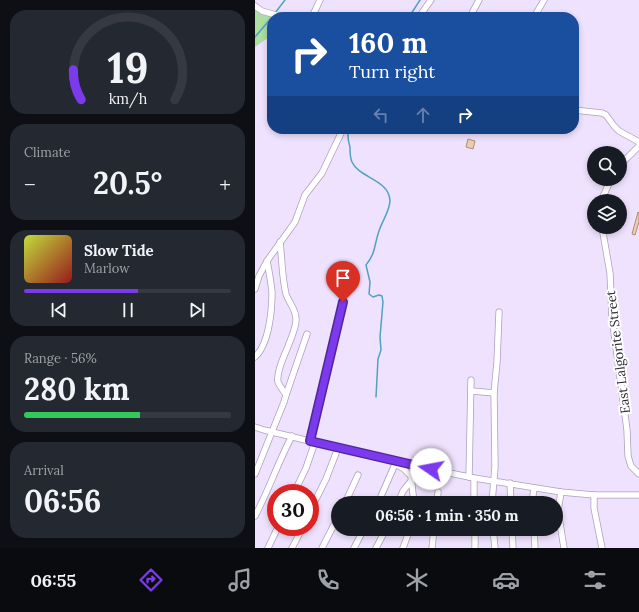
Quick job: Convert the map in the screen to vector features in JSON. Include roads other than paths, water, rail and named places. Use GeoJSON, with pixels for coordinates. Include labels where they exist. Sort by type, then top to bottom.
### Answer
{"type":"FeatureCollection","features":[{"type":"Feature","properties":{"kind":"street"},"geometry":{"type":"LineString","coordinates":[[314,12],[320,0]]}},
{"type":"Feature","properties":{"kind":"street"},"geometry":{"type":"LineString","coordinates":[[423,12],[431,0]]}},
{"type":"Feature","properties":{"kind":"street"},"geometry":{"type":"LineString","coordinates":[[473,12],[479,0]]}},
{"type":"Feature","properties":{"kind":"street"},"geometry":{"type":"LineString","coordinates":[[537,12],[544,0]]}},
{"type":"Feature","properties":{"kind":"street"},"geometry":{"type":"LineString","coordinates":[[255,6],[267,12]]}},
{"type":"Feature","properties":{"kind":"street"},"geometry":{"type":"LineString","coordinates":[[579,110],[601,112],[606,115],[619,131],[639,142]]}},
{"type":"Feature","properties":{"kind":"street"},"geometry":{"type":"LineString","coordinates":[[255,289],[259,276],[267,261],[295,222],[305,194],[322,172],[341,134]]}},
{"type":"Feature","properties":{"kind":"street"},"geometry":{"type":"LineString","coordinates":[[627,158],[639,146]]}},
{"type":"Feature","properties":{"kind":"street","name":"East Lalgorite Street"},"geometry":{"type":"LineString","coordinates":[[603,234],[610,273],[612,317],[627,430],[628,456],[631,466],[639,474]]}},
{"type":"Feature","properties":{"kind":"street"},"geometry":{"type":"LineString","coordinates":[[280,242],[285,288],[296,318],[295,326],[278,379],[279,384],[286,395]]}},
{"type":"Feature","properties":{"kind":"street"},"geometry":{"type":"LineString","coordinates":[[255,357],[263,346],[270,318],[272,291],[267,261]]}},
{"type":"Feature","properties":{"kind":"street"},"geometry":{"type":"LineString","coordinates":[[298,484],[306,468],[313,442],[343,302]]}},
{"type":"Feature","properties":{"kind":"street"},"geometry":{"type":"LineString","coordinates":[[492,496],[496,448],[494,393],[499,312]]}},
{"type":"Feature","properties":{"kind":"street"},"geometry":{"type":"LineString","coordinates":[[255,474],[284,402],[307,334]]}},
{"type":"Feature","properties":{"kind":"street"},"geometry":{"type":"LineString","coordinates":[[471,380],[473,496]]}},
{"type":"Feature","properties":{"kind":"street"},"geometry":{"type":"LineString","coordinates":[[472,391],[494,393]]}},
{"type":"Feature","properties":{"kind":"street"},"geometry":{"type":"LineString","coordinates":[[255,427],[395,463],[472,478],[561,492],[594,495],[639,495]]}},
{"type":"Feature","properties":{"kind":"street"},"geometry":{"type":"LineString","coordinates":[[255,516],[276,466],[292,436]]}},
{"type":"Feature","properties":{"kind":"street"},"geometry":{"type":"LineString","coordinates":[[319,493],[338,448]]}},
{"type":"Feature","properties":{"kind":"street"},"geometry":{"type":"LineString","coordinates":[[395,463],[409,472],[411,476],[413,496]]}},
{"type":"Feature","properties":{"kind":"street"},"geometry":{"type":"LineString","coordinates":[[381,496],[395,463]]}},
{"type":"Feature","properties":{"kind":"street"},"geometry":{"type":"LineString","coordinates":[[348,496],[358,475]]}},
{"type":"Feature","properties":{"kind":"street"},"geometry":{"type":"LineString","coordinates":[[401,496],[411,481]]}},
{"type":"Feature","properties":{"kind":"street"},"geometry":{"type":"LineString","coordinates":[[509,483],[510,496]]}},
{"type":"Feature","properties":{"kind":"street"},"geometry":{"type":"LineString","coordinates":[[533,496],[534,488]]}},
{"type":"Feature","properties":{"kind":"street"},"geometry":{"type":"LineString","coordinates":[[438,492],[438,496]]}},
{"type":"Feature","properties":{"kind":"street"},"geometry":{"type":"LineString","coordinates":[[561,492],[558,511],[564,548]]}},
{"type":"Feature","properties":{"kind":"street"},"geometry":{"type":"LineString","coordinates":[[594,495],[594,508],[602,548]]}},
{"type":"Feature","properties":{"kind":"street"},"geometry":{"type":"LineString","coordinates":[[322,548],[331,531]]}},
{"type":"Feature","properties":{"kind":"street"},"geometry":{"type":"LineString","coordinates":[[268,548],[274,536]]}},
{"type":"Feature","properties":{"kind":"street"},"geometry":{"type":"LineString","coordinates":[[292,548],[298,536]]}},
{"type":"Feature","properties":{"kind":"street"},"geometry":{"type":"LineString","coordinates":[[354,548],[360,536]]}},
{"type":"Feature","properties":{"kind":"street"},"geometry":{"type":"LineString","coordinates":[[376,548],[382,536]]}},
{"type":"Feature","properties":{"kind":"street"},"geometry":{"type":"LineString","coordinates":[[403,548],[407,536]]}},
{"type":"Feature","properties":{"kind":"street"},"geometry":{"type":"LineString","coordinates":[[432,548],[433,536]]}},
{"type":"Feature","properties":{"kind":"street"},"geometry":{"type":"LineString","coordinates":[[475,536],[475,548]]}},
{"type":"Feature","properties":{"kind":"street"},"geometry":{"type":"LineString","coordinates":[[494,536],[495,548]]}},
{"type":"Feature","properties":{"kind":"street"},"geometry":{"type":"LineString","coordinates":[[512,536],[513,548]]}},
{"type":"Feature","properties":{"kind":"street"},"geometry":{"type":"LineString","coordinates":[[534,536],[535,548]]}},
{"type":"Feature","properties":{"kind":"waterway"},"geometry":{"type":"LineString","coordinates":[[276,12],[285,0]]}},
{"type":"Feature","properties":{"kind":"waterway"},"geometry":{"type":"LineString","coordinates":[[412,12],[420,0]]}},
{"type":"Feature","properties":{"kind":"waterway"},"geometry":{"type":"LineString","coordinates":[[255,37],[267,23]]}},
{"type":"Feature","properties":{"kind":"waterway"},"geometry":{"type":"LineString","coordinates":[[348,134],[350,157],[352,162],[361,172],[384,187],[390,200],[389,208],[379,231],[373,253],[366,265],[370,282],[369,294],[373,297],[379,295],[382,296],[383,302],[380,337],[381,350],[378,359],[376,397]]}}]}
